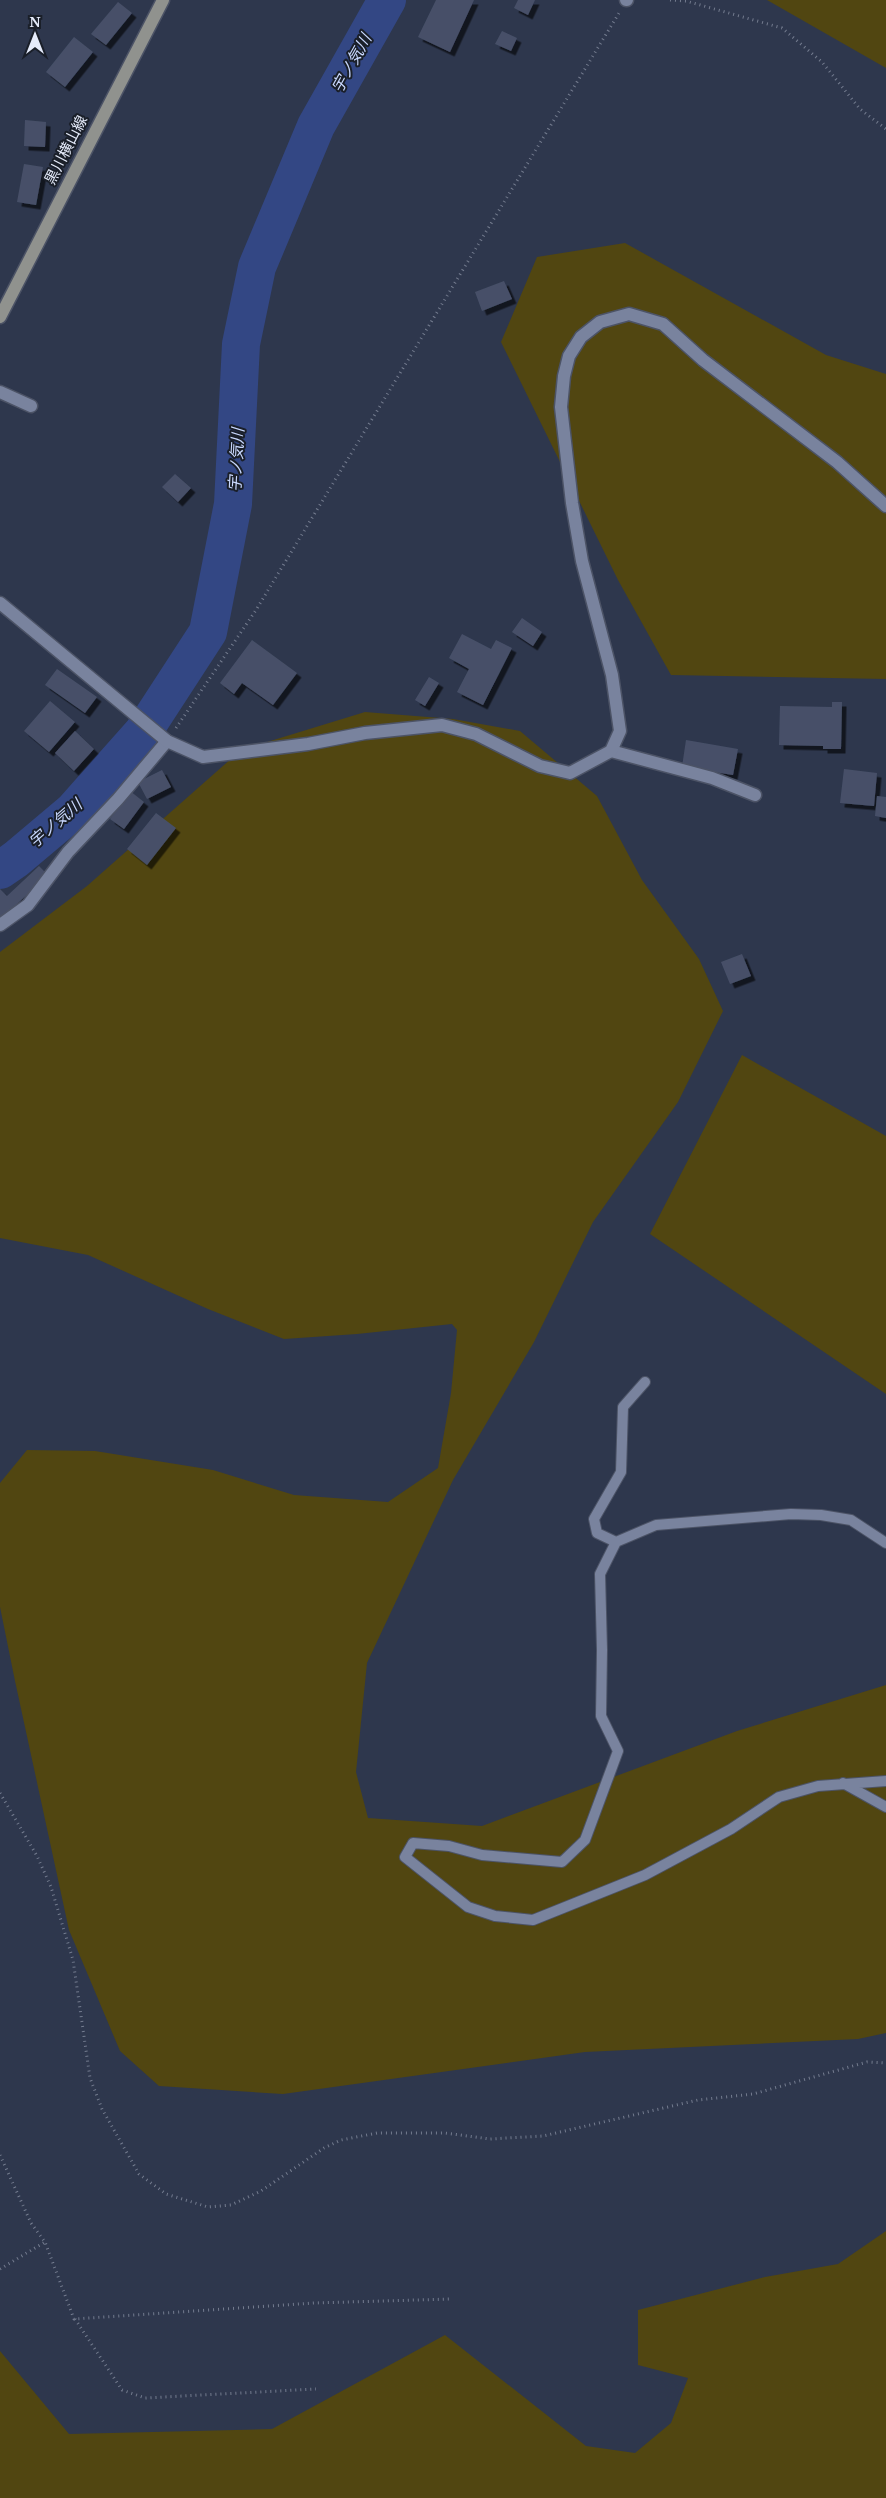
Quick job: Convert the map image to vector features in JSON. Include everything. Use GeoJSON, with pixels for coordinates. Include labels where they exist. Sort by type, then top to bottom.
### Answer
{"type":"FeatureCollection","features":[{"type":"Feature","properties":{"kind":"main road","name":"黒川横山線"},"geometry":{"type":"LineString","coordinates":[[0,317],[162,0]]}},
{"type":"Feature","properties":{"kind":"street"},"geometry":{"type":"LineString","coordinates":[[0,603],[167,741],[202,757],[308,744],[364,733],[442,725],[476,734],[540,766],[570,773],[611,751],[620,730],[612,675],[582,561],[572,503],[561,407],[564,376],[569,356],[581,337],[600,322],[629,314],[663,324],[703,360],[837,462],[886,506]]}},
{"type":"Feature","properties":{"kind":"street"},"geometry":{"type":"LineString","coordinates":[[0,392],[31,406]]}},
{"type":"Feature","properties":{"kind":"street"},"geometry":{"type":"LineString","coordinates":[[0,925],[28,905],[68,852],[118,799],[167,741]]}},
{"type":"Feature","properties":{"kind":"street"},"geometry":{"type":"LineString","coordinates":[[611,751],[712,778],[755,795]]}},
{"type":"Feature","properties":{"kind":"lane"},"geometry":{"type":"LineString","coordinates":[[616,1542],[598,1533],[594,1519],[621,1472],[623,1407],[644,1382]]}},
{"type":"Feature","properties":{"kind":"lane"},"geometry":{"type":"LineString","coordinates":[[886,1543],[850,1520],[801,1514],[656,1524],[616,1542],[600,1574],[602,1650],[600,1716],[618,1751],[585,1840],[562,1862],[482,1855],[449,1846],[413,1842],[405,1857],[468,1907],[495,1916],[533,1920],[645,1875],[731,1829],[779,1797],[818,1786],[886,1781]]}},
{"type":"Feature","properties":{"kind":"lane"},"geometry":{"type":"LineString","coordinates":[[843,1783],[886,1807]]}},
{"type":"Feature","properties":{"kind":"path"},"geometry":{"type":"LineString","coordinates":[[167,741],[256,610],[627,0]]}},
{"type":"Feature","properties":{"kind":"path"},"geometry":{"type":"LineString","coordinates":[[670,0],[686,1],[782,28],[822,62],[860,109],[886,129]]}},
{"type":"Feature","properties":{"kind":"path"},"geometry":{"type":"LineString","coordinates":[[0,1794],[37,1856],[51,1887],[72,1960],[90,2078],[102,2109],[139,2174],[166,2194],[208,2207],[231,2205],[261,2192],[324,2148],[341,2140],[368,2134],[445,2133],[490,2138],[543,2136],[698,2100],[753,2094],[866,2062],[886,2062]]}},
{"type":"Feature","properties":{"kind":"path"},"geometry":{"type":"LineString","coordinates":[[0,2155],[31,2223],[45,2242],[74,2319],[122,2390],[145,2398],[316,2389]]}},
{"type":"Feature","properties":{"kind":"path"},"geometry":{"type":"LineString","coordinates":[[0,2269],[45,2242]]}},
{"type":"Feature","properties":{"kind":"path"},"geometry":{"type":"LineString","coordinates":[[74,2319],[314,2303],[451,2299]]}},
{"type":"Feature","properties":{"kind":"shaded area"},"geometry":{"type":"Polygon","coordinates":[[[767,0],[886,0],[886,68],[767,0]]]}},
{"type":"Feature","properties":{"kind":"shaded area"},"geometry":{"type":"Polygon","coordinates":[[[625,243],[826,355],[886,374],[886,679],[671,675],[618,580],[501,342],[537,257],[625,243]]]}},
{"type":"Feature","properties":{"kind":"shaded area"},"geometry":{"type":"Polygon","coordinates":[[[365,712],[453,719],[520,731],[597,796],[642,880],[699,959],[723,1011],[678,1102],[593,1222],[534,1342],[453,1480],[367,1663],[356,1772],[368,1818],[482,1826],[737,1731],[886,1685],[886,2033],[858,2039],[585,2052],[283,2094],[159,2086],[120,2051],[69,1930],[0,1607],[0,1483],[27,1450],[95,1451],[213,1470],[294,1495],[388,1502],[438,1468],[451,1393],[457,1330],[452,1324],[357,1334],[284,1339],[208,1309],[88,1255],[0,1238],[0,952],[87,886],[241,750],[365,712]]]}},
{"type":"Feature","properties":{"kind":"shaded area"},"geometry":{"type":"Polygon","coordinates":[[[742,1055],[886,1136],[886,1394],[650,1234],[742,1055]]]}},
{"type":"Feature","properties":{"kind":"shaded area"},"geometry":{"type":"Polygon","coordinates":[[[886,2231],[886,2498],[0,2498],[0,2351],[69,2434],[272,2429],[445,2335],[586,2446],[635,2453],[671,2423],[688,2378],[638,2365],[638,2310],[765,2277],[838,2264],[886,2231]]]}},
{"type":"Feature","properties":{"kind":"building"},"geometry":{"type":"Polygon","coordinates":[[[436,0],[474,0],[450,52],[418,37],[436,0]]]}},
{"type":"Feature","properties":{"kind":"building"},"geometry":{"type":"Polygon","coordinates":[[[518,0],[535,0],[528,15],[514,8],[518,0]]]}},
{"type":"Feature","properties":{"kind":"building"},"geometry":{"type":"Polygon","coordinates":[[[118,2],[132,13],[106,45],[91,34],[118,2]]]}},
{"type":"Feature","properties":{"kind":"building"},"geometry":{"type":"Polygon","coordinates":[[[502,31],[517,38],[511,51],[495,44],[502,31]]]}},
{"type":"Feature","properties":{"kind":"building"},"geometry":{"type":"Polygon","coordinates":[[[74,37],[93,52],[65,87],[46,72],[74,37]]]}},
{"type":"Feature","properties":{"kind":"building"},"geometry":{"type":"Polygon","coordinates":[[[25,120],[46,122],[45,147],[24,146],[25,120]]]}},
{"type":"Feature","properties":{"kind":"building"},"geometry":{"type":"Polygon","coordinates":[[[24,164],[43,167],[36,205],[17,202],[24,164]]]}},
{"type":"Feature","properties":{"kind":"building"},"geometry":{"type":"Polygon","coordinates":[[[504,281],[512,299],[482,311],[475,292],[504,281]]]}},
{"type":"Feature","properties":{"kind":"building"},"geometry":{"type":"Polygon","coordinates":[[[175,474],[191,488],[178,502],[162,487],[175,474]]]}},
{"type":"Feature","properties":{"kind":"building"},"geometry":{"type":"Polygon","coordinates":[[[522,618],[542,632],[533,646],[512,632],[522,618]]]}},
{"type":"Feature","properties":{"kind":"building"},"geometry":{"type":"Polygon","coordinates":[[[462,634],[491,649],[496,640],[512,648],[483,705],[457,692],[469,669],[449,658],[462,634]]]}},
{"type":"Feature","properties":{"kind":"building"},"geometry":{"type":"Polygon","coordinates":[[[252,640],[297,673],[273,705],[242,683],[234,694],[220,683],[252,640]]]}},
{"type":"Feature","properties":{"kind":"building"},"geometry":{"type":"Polygon","coordinates":[[[57,669],[97,697],[85,713],[45,685],[57,669]]]}},
{"type":"Feature","properties":{"kind":"building"},"geometry":{"type":"Polygon","coordinates":[[[429,677],[439,683],[425,706],[415,700],[429,677]]]}},
{"type":"Feature","properties":{"kind":"building"},"geometry":{"type":"Polygon","coordinates":[[[50,701],[75,722],[49,752],[24,731],[50,701]]]}},
{"type":"Feature","properties":{"kind":"building"},"geometry":{"type":"Polygon","coordinates":[[[832,702],[842,702],[841,749],[823,749],[823,746],[779,745],[780,706],[832,707],[832,702]]]}},
{"type":"Feature","properties":{"kind":"building"},"geometry":{"type":"Polygon","coordinates":[[[75,731],[94,749],[74,771],[55,753],[75,731]]]}},
{"type":"Feature","properties":{"kind":"building"},"geometry":{"type":"Polygon","coordinates":[[[686,740],[738,749],[733,775],[682,767],[686,740]]]}},
{"type":"Feature","properties":{"kind":"building"},"geometry":{"type":"Polygon","coordinates":[[[844,769],[877,773],[874,806],[840,803],[844,769]]]}},
{"type":"Feature","properties":{"kind":"building"},"geometry":{"type":"Polygon","coordinates":[[[162,770],[171,787],[147,799],[138,782],[162,770]]]}},
{"type":"Feature","properties":{"kind":"building"},"geometry":{"type":"Polygon","coordinates":[[[130,791],[144,802],[124,829],[110,819],[130,791]]]}},
{"type":"Feature","properties":{"kind":"building"},"geometry":{"type":"Polygon","coordinates":[[[877,796],[886,797],[886,818],[875,816],[877,796]]]}},
{"type":"Feature","properties":{"kind":"building"},"geometry":{"type":"Polygon","coordinates":[[[156,813],[176,828],[147,865],[127,849],[156,813]]]}},
{"type":"Feature","properties":{"kind":"building"},"geometry":{"type":"Polygon","coordinates":[[[39,866],[48,875],[0,920],[0,889],[7,896],[39,866]]]}},
{"type":"Feature","properties":{"kind":"building"},"geometry":{"type":"Polygon","coordinates":[[[742,954],[751,976],[730,984],[721,962],[742,954]]]}},
{"type":"Feature","properties":{"kind":"waterway","name":"宇ノ気川"},"geometry":{"type":"LineString","coordinates":[[0,870],[16,859],[73,811],[143,732],[208,632],[233,504],[241,344],[257,267],[316,126],[387,0]]}}]}
